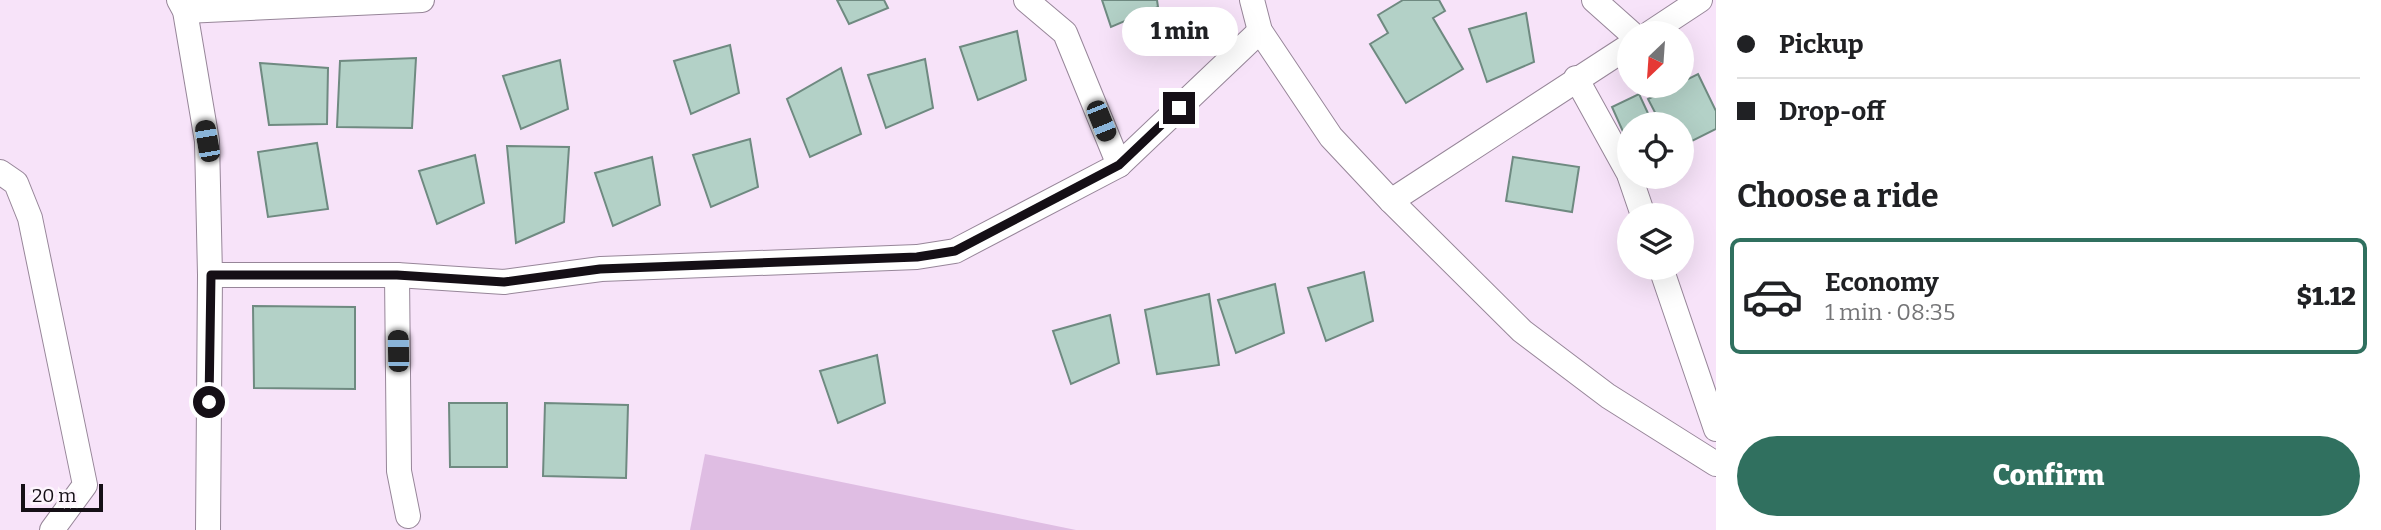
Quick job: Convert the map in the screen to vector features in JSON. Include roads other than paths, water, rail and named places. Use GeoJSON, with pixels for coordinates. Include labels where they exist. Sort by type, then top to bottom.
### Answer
{"type":"FeatureCollection","features":[{"type":"Feature","properties":{"kind":"street"},"geometry":{"type":"LineString","coordinates":[[208,530],[211,275],[207,141],[182,6],[422,0]]}},
{"type":"Feature","properties":{"kind":"street"},"geometry":{"type":"LineString","coordinates":[[1026,0],[1065,33],[1119,165]]}},
{"type":"Feature","properties":{"kind":"street"},"geometry":{"type":"LineString","coordinates":[[1252,0],[1259,32],[1331,136],[1391,201],[1522,331],[1608,396],[1716,464]]}},
{"type":"Feature","properties":{"kind":"street"},"geometry":{"type":"LineString","coordinates":[[1594,0],[1618,21]]}},
{"type":"Feature","properties":{"kind":"street"},"geometry":{"type":"LineString","coordinates":[[1668,21],[1700,0]]}},
{"type":"Feature","properties":{"kind":"street"},"geometry":{"type":"LineString","coordinates":[[211,275],[397,275],[504,282],[600,269],[917,257],[955,251],[1119,165],[1259,32]]}},
{"type":"Feature","properties":{"kind":"street"},"geometry":{"type":"LineString","coordinates":[[1391,201],[1617,53]]}},
{"type":"Feature","properties":{"kind":"street"},"geometry":{"type":"LineString","coordinates":[[1576,78],[1617,152]]}},
{"type":"Feature","properties":{"kind":"street"},"geometry":{"type":"LineString","coordinates":[[0,172],[16,183],[30,218],[85,485],[52,530]]}},
{"type":"Feature","properties":{"kind":"street"},"geometry":{"type":"LineString","coordinates":[[397,275],[399,471],[408,516]]}},
{"type":"Feature","properties":{"kind":"street"},"geometry":{"type":"LineString","coordinates":[[1665,280],[1716,429]]}}]}
